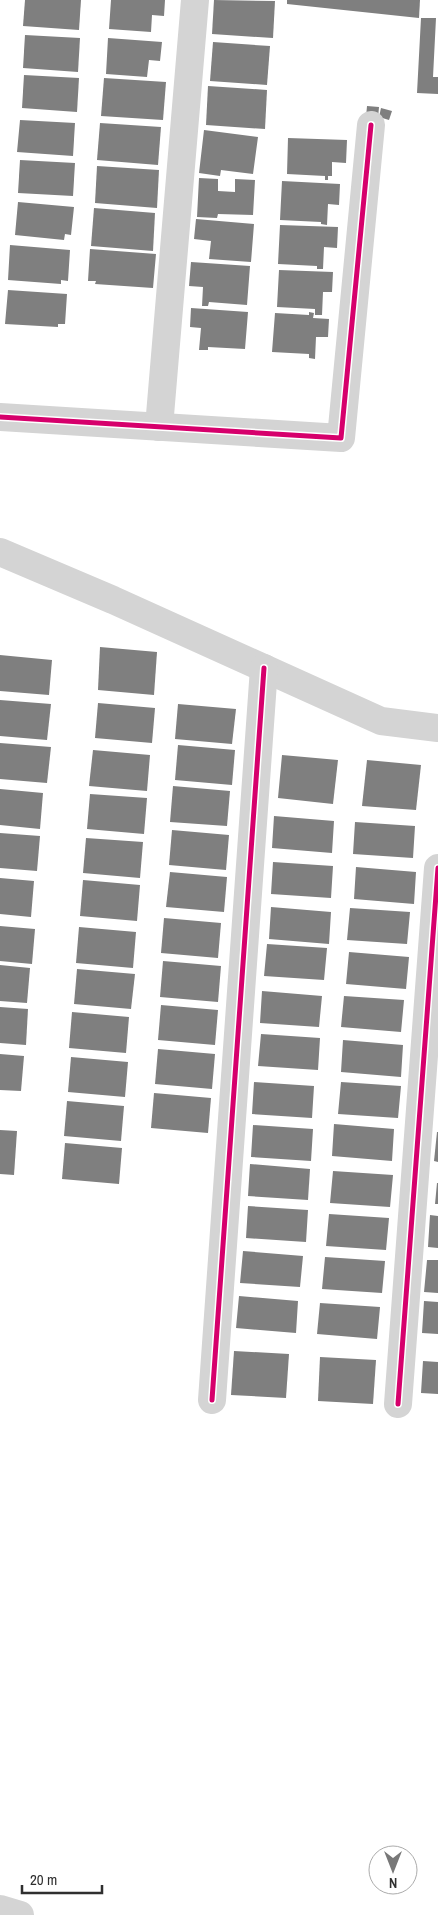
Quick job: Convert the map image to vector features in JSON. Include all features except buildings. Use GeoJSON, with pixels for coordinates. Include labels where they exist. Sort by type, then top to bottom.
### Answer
{"type":"FeatureCollection","features":[{"type":"Feature","properties":{"kind":"street"},"geometry":{"type":"LineString","coordinates":[[159,427],[195,0]]}},
{"type":"Feature","properties":{"kind":"street"},"geometry":{"type":"LineString","coordinates":[[0,417],[342,438],[371,125]]}},
{"type":"Feature","properties":{"kind":"street"},"geometry":{"type":"LineString","coordinates":[[0,552],[381,721],[438,728]]}},
{"type":"Feature","properties":{"kind":"street"},"geometry":{"type":"LineString","coordinates":[[212,1400],[264,668]]}},
{"type":"Feature","properties":{"kind":"street"},"geometry":{"type":"LineString","coordinates":[[398,1404],[438,868]]}},
{"type":"Feature","properties":{"kind":"street"},"geometry":{"type":"LineString","coordinates":[[0,1909],[20,1915]]}},
{"type":"Feature","properties":{"kind":"cycle path"},"geometry":{"type":"LineString","coordinates":[[0,417],[341,438],[371,125]]}},
{"type":"Feature","properties":{"kind":"cycle path"},"geometry":{"type":"LineString","coordinates":[[212,1400],[264,668]]}},
{"type":"Feature","properties":{"kind":"cycle path"},"geometry":{"type":"LineString","coordinates":[[398,1404],[438,868]]}}]}
